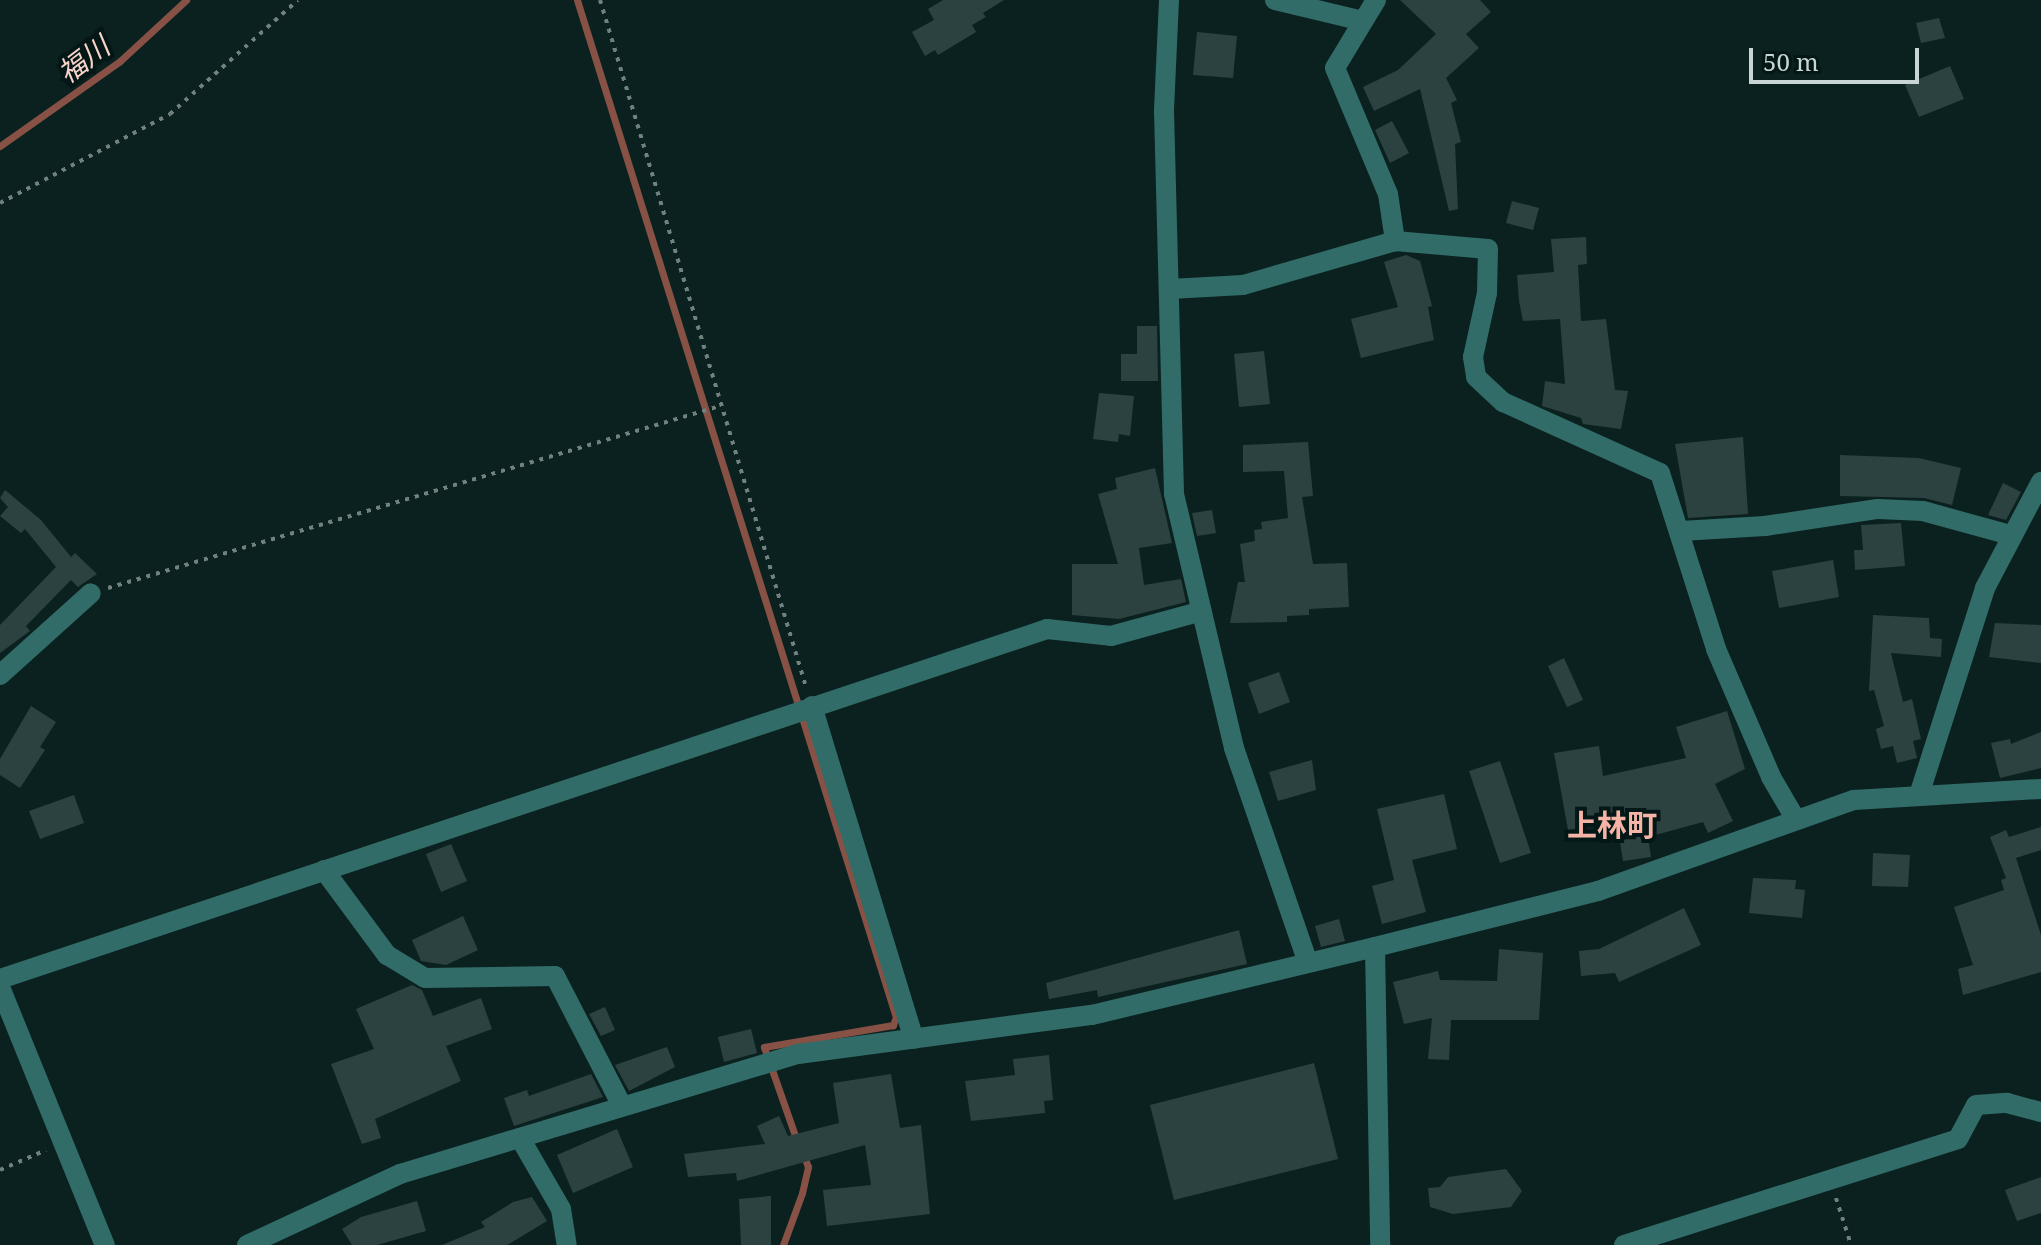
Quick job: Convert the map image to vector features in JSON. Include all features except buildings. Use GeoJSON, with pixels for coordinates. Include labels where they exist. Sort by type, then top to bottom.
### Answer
{"type":"FeatureCollection","features":[{"type":"Feature","properties":{"kind":"street"},"geometry":{"type":"LineString","coordinates":[[1169,0],[1164,111],[1174,494],[1234,748],[1308,963]]}},
{"type":"Feature","properties":{"kind":"street"},"geometry":{"type":"LineString","coordinates":[[1275,0],[1359,20]]}},
{"type":"Feature","properties":{"kind":"street"},"geometry":{"type":"LineString","coordinates":[[1376,0],[1359,20],[1335,68],[1388,194],[1395,241]]}},
{"type":"Feature","properties":{"kind":"street"},"geometry":{"type":"LineString","coordinates":[[1170,289],[1243,285],[1395,241],[1488,249],[1487,293],[1473,357],[1476,377],[1503,402],[1660,473],[1681,531],[1716,649],[1771,777],[1795,818]]}},
{"type":"Feature","properties":{"kind":"street"},"geometry":{"type":"LineString","coordinates":[[1920,792],[1985,588],[2010,535],[2041,482]]}},
{"type":"Feature","properties":{"kind":"street"},"geometry":{"type":"LineString","coordinates":[[1681,531],[1765,526],[1878,509],[1923,511],[2010,535]]}},
{"type":"Feature","properties":{"kind":"street"},"geometry":{"type":"LineString","coordinates":[[0,675],[91,593]]}},
{"type":"Feature","properties":{"kind":"street"},"geometry":{"type":"LineString","coordinates":[[0,979],[1047,629],[1111,636],[1202,611]]}},
{"type":"Feature","properties":{"kind":"street"},"geometry":{"type":"LineString","coordinates":[[812,706],[914,1039]]}},
{"type":"Feature","properties":{"kind":"street"},"geometry":{"type":"LineString","coordinates":[[247,1245],[400,1174],[798,1054],[1092,1015],[1375,947],[1598,891],[1795,818],[1854,800],[1920,792],[2014,794],[2041,789]]}},
{"type":"Feature","properties":{"kind":"street"},"geometry":{"type":"LineString","coordinates":[[324,870],[387,955],[425,978],[555,976],[622,1106]]}},
{"type":"Feature","properties":{"kind":"street"},"geometry":{"type":"LineString","coordinates":[[1375,947],[1380,1245]]}},
{"type":"Feature","properties":{"kind":"street"},"geometry":{"type":"LineString","coordinates":[[0,987],[105,1245]]}},
{"type":"Feature","properties":{"kind":"street"},"geometry":{"type":"LineString","coordinates":[[1624,1245],[1958,1139],[1976,1105],[2007,1103],[2041,1112]]}},
{"type":"Feature","properties":{"kind":"street"},"geometry":{"type":"LineString","coordinates":[[520,1138],[561,1209],[567,1245]]}},
{"type":"Feature","properties":{"kind":"path"},"geometry":{"type":"LineString","coordinates":[[0,203],[170,114],[298,0]]}},
{"type":"Feature","properties":{"kind":"path"},"geometry":{"type":"LineString","coordinates":[[600,0],[812,706]]}},
{"type":"Feature","properties":{"kind":"path"},"geometry":{"type":"LineString","coordinates":[[91,593],[720,406]]}},
{"type":"Feature","properties":{"kind":"path"},"geometry":{"type":"LineString","coordinates":[[0,1170],[63,1142]]}},
{"type":"Feature","properties":{"kind":"path"},"geometry":{"type":"LineString","coordinates":[[1831,1181],[1851,1245]]}},
{"type":"Feature","properties":{"kind":"waterway","name":"福川"},"geometry":{"type":"LineString","coordinates":[[0,146],[120,61],[186,0]]}},
{"type":"Feature","properties":{"kind":"waterway"},"geometry":{"type":"LineString","coordinates":[[577,0],[896,1017],[893,1025],[764,1047],[797,1141]]}},
{"type":"Feature","properties":{"kind":"waterway"},"geometry":{"type":"LineString","coordinates":[[783,1245],[802,1193],[808,1167],[804,1156]]}},
{"type":"Feature","properties":{"kind":"district","name":"上林町"},"geometry":{"type":"Point","coordinates":[1612,825]}}]}
